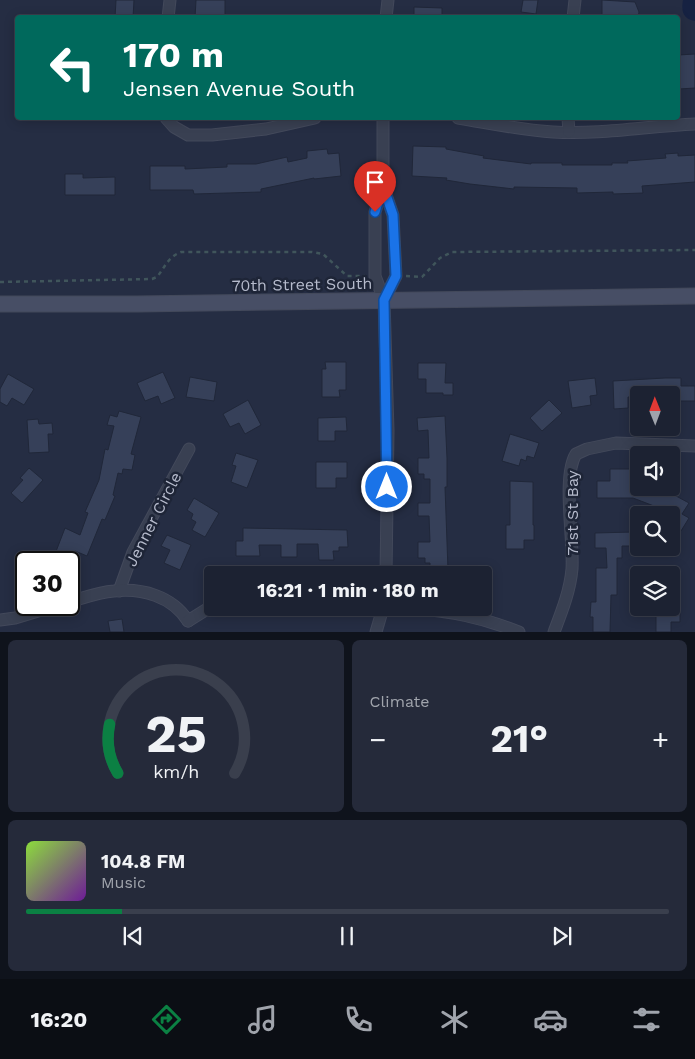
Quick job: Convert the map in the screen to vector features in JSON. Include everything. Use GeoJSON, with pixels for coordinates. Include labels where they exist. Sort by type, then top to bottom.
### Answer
{"type":"FeatureCollection","features":[{"type":"Feature","properties":{"kind":"main road","name":"70th Street South"},"geometry":{"type":"LineString","coordinates":[[0,304],[695,296]]}},
{"type":"Feature","properties":{"kind":"street"},"geometry":{"type":"LineString","coordinates":[[168,15],[170,0]]}},
{"type":"Feature","properties":{"kind":"street"},"geometry":{"type":"LineString","coordinates":[[386,15],[388,0]]}},
{"type":"Feature","properties":{"kind":"street"},"geometry":{"type":"LineString","coordinates":[[573,15],[575,0]]}},
{"type":"Feature","properties":{"kind":"street"},"geometry":{"type":"LineString","coordinates":[[168,120],[174,127],[188,135],[212,135],[266,129],[306,120]]}},
{"type":"Feature","properties":{"kind":"street"},"geometry":{"type":"LineString","coordinates":[[383,120],[383,186],[375,212],[375,276],[384,300],[388,431],[386,566]]}},
{"type":"Feature","properties":{"kind":"street"},"geometry":{"type":"LineString","coordinates":[[470,120],[523,129],[569,132],[621,131],[695,124]]}},
{"type":"Feature","properties":{"kind":"street"},"geometry":{"type":"LineString","coordinates":[[568,120],[569,132]]}},
{"type":"Feature","properties":{"kind":"street"},"geometry":{"type":"LineString","coordinates":[[383,186],[393,215],[396,276],[384,300]]}},
{"type":"Feature","properties":{"kind":"street","name":"71st St Bay"},"geometry":{"type":"LineString","coordinates":[[554,632],[567,597],[572,568],[570,469],[576,454],[587,449],[616,443],[695,446]]}},
{"type":"Feature","properties":{"kind":"street","name":"Jenner Circle"},"geometry":{"type":"LineString","coordinates":[[119,590],[133,552],[189,450]]}},
{"type":"Feature","properties":{"kind":"street"},"geometry":{"type":"LineString","coordinates":[[80,599],[119,590],[158,595],[181,610],[188,621]]}},
{"type":"Feature","properties":{"kind":"street"},"geometry":{"type":"LineString","coordinates":[[182,632],[188,621],[204,611]]}},
{"type":"Feature","properties":{"kind":"street"},"geometry":{"type":"LineString","coordinates":[[0,620],[22,616]]}},
{"type":"Feature","properties":{"kind":"street"},"geometry":{"type":"LineString","coordinates":[[376,632],[381,616]]}},
{"type":"Feature","properties":{"kind":"street"},"geometry":{"type":"LineString","coordinates":[[469,616],[519,632]]}},
{"type":"Feature","properties":{"kind":"path"},"geometry":{"type":"LineString","coordinates":[[396,276],[422,277],[440,258],[452,252],[695,250]]}},
{"type":"Feature","properties":{"kind":"path"},"geometry":{"type":"LineString","coordinates":[[0,282],[152,279],[158,277],[167,261],[181,252],[312,252],[323,254],[347,276],[375,276]]}},
{"type":"Feature","properties":{"kind":"water"},"geometry":{"type":"Polygon","coordinates":[[[683,0],[695,0],[695,21],[685,16],[682,8],[683,0]]]}},
{"type":"Feature","properties":{"kind":"building"},"geometry":{"type":"Polygon","coordinates":[[[116,0],[134,0],[133,15],[115,15],[116,0]]]}},
{"type":"Feature","properties":{"kind":"building"},"geometry":{"type":"Polygon","coordinates":[[[196,0],[225,0],[225,15],[195,15],[196,0]]]}},
{"type":"Feature","properties":{"kind":"building"},"geometry":{"type":"Polygon","coordinates":[[[523,0],[538,0],[536,14],[521,12],[523,0]]]}},
{"type":"Feature","properties":{"kind":"building"},"geometry":{"type":"Polygon","coordinates":[[[602,0],[635,2],[639,12],[638,15],[602,15],[602,0]]]}},
{"type":"Feature","properties":{"kind":"building"},"geometry":{"type":"Polygon","coordinates":[[[414,7],[442,8],[442,15],[414,15],[414,7]]]}},
{"type":"Feature","properties":{"kind":"building"},"geometry":{"type":"Polygon","coordinates":[[[695,54],[695,88],[680,89],[680,55],[695,54]]]}},
{"type":"Feature","properties":{"kind":"building"},"geometry":{"type":"Polygon","coordinates":[[[413,146],[446,147],[446,149],[484,156],[483,158],[531,164],[562,163],[562,165],[612,165],[612,163],[628,163],[627,161],[666,158],[665,154],[678,153],[678,156],[695,155],[695,182],[642,186],[643,193],[613,194],[613,192],[577,193],[577,188],[514,187],[514,189],[470,184],[446,180],[447,178],[412,176],[413,146]]]}},
{"type":"Feature","properties":{"kind":"building"},"geometry":{"type":"Polygon","coordinates":[[[327,149],[328,154],[339,153],[341,176],[314,178],[261,189],[261,192],[194,194],[193,190],[150,190],[150,166],[185,166],[185,169],[227,167],[227,164],[256,164],[287,157],[288,162],[307,158],[307,151],[327,149]]]}},
{"type":"Feature","properties":{"kind":"building"},"geometry":{"type":"Polygon","coordinates":[[[65,174],[83,174],[83,178],[115,177],[115,195],[65,195],[65,174]]]}},
{"type":"Feature","properties":{"kind":"building"},"geometry":{"type":"Polygon","coordinates":[[[325,362],[346,362],[346,390],[339,390],[340,397],[322,397],[322,369],[326,369],[325,362]]]}},
{"type":"Feature","properties":{"kind":"building"},"geometry":{"type":"Polygon","coordinates":[[[418,363],[446,363],[445,383],[453,383],[453,395],[426,393],[426,379],[418,379],[418,363]]]}},
{"type":"Feature","properties":{"kind":"building"},"geometry":{"type":"Polygon","coordinates":[[[163,372],[175,398],[161,404],[158,396],[145,401],[137,383],[163,372]]]}},
{"type":"Feature","properties":{"kind":"building"},"geometry":{"type":"Polygon","coordinates":[[[8,374],[34,389],[24,405],[12,398],[7,406],[0,402],[0,389],[8,374]]]}},
{"type":"Feature","properties":{"kind":"building"},"geometry":{"type":"Polygon","coordinates":[[[190,377],[217,382],[214,401],[186,397],[190,377]]]}},
{"type":"Feature","properties":{"kind":"building"},"geometry":{"type":"Polygon","coordinates":[[[595,378],[597,395],[590,396],[591,405],[572,408],[568,381],[595,378]]]}},
{"type":"Feature","properties":{"kind":"building"},"geometry":{"type":"Polygon","coordinates":[[[681,378],[681,386],[695,386],[695,401],[680,401],[680,386],[630,386],[628,408],[614,409],[613,381],[681,378]]]}},
{"type":"Feature","properties":{"kind":"building"},"geometry":{"type":"Polygon","coordinates":[[[248,400],[261,425],[245,434],[239,423],[230,427],[223,414],[248,400]]]}},
{"type":"Feature","properties":{"kind":"building"},"geometry":{"type":"Polygon","coordinates":[[[549,400],[562,413],[542,431],[530,418],[549,400]]]}},
{"type":"Feature","properties":{"kind":"building"},"geometry":{"type":"Polygon","coordinates":[[[119,411],[141,417],[131,454],[135,455],[132,470],[123,469],[122,474],[118,473],[113,495],[115,496],[105,520],[102,519],[87,556],[80,553],[80,551],[56,551],[65,528],[80,535],[88,513],[85,512],[99,480],[105,449],[108,450],[114,426],[107,425],[110,415],[117,417],[119,411]]]}},
{"type":"Feature","properties":{"kind":"building"},"geometry":{"type":"Polygon","coordinates":[[[445,416],[448,566],[430,566],[430,563],[425,563],[425,558],[418,558],[418,542],[430,542],[429,516],[418,516],[418,503],[430,503],[430,479],[424,479],[424,474],[418,474],[418,458],[429,458],[428,430],[418,431],[417,418],[445,416]]]}},
{"type":"Feature","properties":{"kind":"building"},"geometry":{"type":"Polygon","coordinates":[[[346,417],[347,431],[335,431],[335,441],[318,441],[318,418],[346,417]]]}},
{"type":"Feature","properties":{"kind":"building"},"geometry":{"type":"Polygon","coordinates":[[[38,419],[39,424],[52,423],[53,434],[48,434],[49,452],[29,453],[27,420],[38,419]]]}},
{"type":"Feature","properties":{"kind":"building"},"geometry":{"type":"Polygon","coordinates":[[[510,434],[539,443],[534,458],[527,456],[526,461],[521,459],[519,466],[502,461],[510,434]]]}},
{"type":"Feature","properties":{"kind":"building"},"geometry":{"type":"Polygon","coordinates":[[[236,453],[258,460],[247,488],[231,482],[236,466],[232,465],[236,453]]]}},
{"type":"Feature","properties":{"kind":"building"},"geometry":{"type":"Polygon","coordinates":[[[316,462],[347,462],[347,478],[336,478],[336,488],[316,488],[316,462]]]}},
{"type":"Feature","properties":{"kind":"building"},"geometry":{"type":"Polygon","coordinates":[[[29,468],[43,480],[22,503],[11,493],[23,480],[20,478],[29,468]]]}},
{"type":"Feature","properties":{"kind":"building"},"geometry":{"type":"Polygon","coordinates":[[[610,469],[630,469],[630,496],[675,496],[689,503],[682,514],[689,518],[681,531],[680,506],[654,506],[633,498],[597,498],[597,481],[610,481],[610,469]]]}},
{"type":"Feature","properties":{"kind":"building"},"geometry":{"type":"Polygon","coordinates":[[[510,481],[533,482],[534,540],[524,540],[524,549],[506,549],[506,525],[510,525],[510,481]]]}},
{"type":"Feature","properties":{"kind":"building"},"geometry":{"type":"Polygon","coordinates":[[[194,498],[219,513],[205,537],[192,530],[196,522],[191,519],[193,514],[187,510],[194,498]]]}},
{"type":"Feature","properties":{"kind":"building"},"geometry":{"type":"Polygon","coordinates":[[[243,528],[347,530],[348,547],[339,547],[339,551],[333,551],[334,560],[319,560],[318,544],[297,544],[297,557],[281,557],[281,545],[259,545],[260,556],[236,556],[236,541],[243,541],[243,528]]]}},
{"type":"Feature","properties":{"kind":"building"},"geometry":{"type":"Polygon","coordinates":[[[630,532],[630,546],[622,546],[622,558],[617,558],[617,595],[611,595],[610,632],[593,632],[593,617],[590,617],[591,602],[596,602],[596,568],[607,568],[606,548],[595,548],[595,533],[630,532]]]}},
{"type":"Feature","properties":{"kind":"building"},"geometry":{"type":"Polygon","coordinates":[[[167,535],[191,545],[180,570],[164,563],[170,550],[161,546],[167,535]]]}},
{"type":"Feature","properties":{"kind":"building"},"geometry":{"type":"Polygon","coordinates":[[[656,616],[680,616],[680,622],[671,622],[671,632],[656,632],[656,616]]]}},
{"type":"Feature","properties":{"kind":"building"},"geometry":{"type":"Polygon","coordinates":[[[122,619],[124,632],[110,632],[108,621],[122,619]]]}},
{"type":"Feature","properties":{"kind":"route"},"geometry":{"type":"LineString","coordinates":[[375,212],[383,186],[393,215],[396,276],[384,300],[388,431],[387,487]]}}]}
